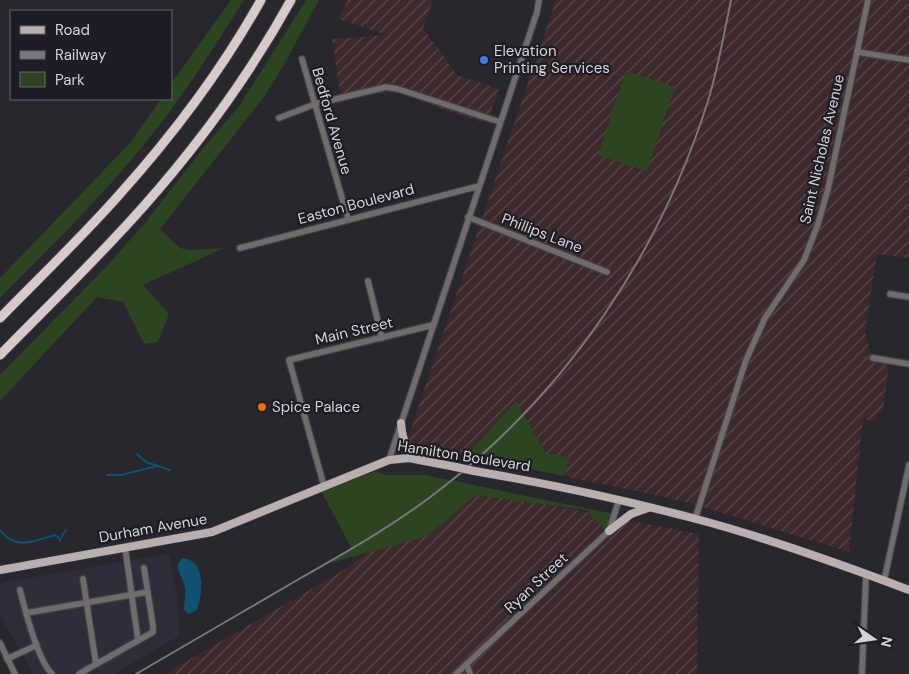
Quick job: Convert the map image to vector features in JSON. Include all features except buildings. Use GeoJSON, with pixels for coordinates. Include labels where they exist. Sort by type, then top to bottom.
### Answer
{"type":"FeatureCollection","features":[{"type":"Feature","properties":{"kind":"highway"},"geometry":{"type":"LineString","coordinates":[[0,318],[93,222],[156,152],[209,82],[261,0]]}},
{"type":"Feature","properties":{"kind":"highway"},"geometry":{"type":"LineString","coordinates":[[0,355],[110,243],[179,164],[242,80],[291,0]]}},
{"type":"Feature","properties":{"kind":"main road"},"geometry":{"type":"LineString","coordinates":[[401,423],[402,438],[406,446],[414,452],[441,464]]}},
{"type":"Feature","properties":{"kind":"main road","name":"Hamilton Boulevard"},"geometry":{"type":"LineString","coordinates":[[389,460],[408,458],[583,491],[648,507],[695,519],[823,558],[909,590]]}},
{"type":"Feature","properties":{"kind":"main road","name":"Durham Avenue"},"geometry":{"type":"LineString","coordinates":[[0,570],[212,532],[389,460]]}},
{"type":"Feature","properties":{"kind":"main road"},"geometry":{"type":"LineString","coordinates":[[609,531],[631,514],[648,507]]}},
{"type":"Feature","properties":{"kind":"street","name":"Hamilton Boulevard"},"geometry":{"type":"LineString","coordinates":[[389,460],[537,12],[539,0]]}},
{"type":"Feature","properties":{"kind":"street","name":"Saint Nicholas Avenue"},"geometry":{"type":"LineString","coordinates":[[695,519],[747,358],[760,328],[804,260],[818,224],[828,189],[868,0]]}},
{"type":"Feature","properties":{"kind":"street"},"geometry":{"type":"LineString","coordinates":[[856,52],[909,60]]}},
{"type":"Feature","properties":{"kind":"street","name":"Bedford Avenue"},"geometry":{"type":"LineString","coordinates":[[302,59],[348,219]]}},
{"type":"Feature","properties":{"kind":"street"},"geometry":{"type":"LineString","coordinates":[[279,118],[316,104],[386,87],[398,89],[500,122]]}},
{"type":"Feature","properties":{"kind":"street","name":"Easton Boulevard"},"geometry":{"type":"LineString","coordinates":[[240,248],[479,186]]}},
{"type":"Feature","properties":{"kind":"street","name":"Phillips Lane"},"geometry":{"type":"LineString","coordinates":[[468,218],[607,272]]}},
{"type":"Feature","properties":{"kind":"street"},"geometry":{"type":"LineString","coordinates":[[368,281],[382,338]]}},
{"type":"Feature","properties":{"kind":"street"},"geometry":{"type":"LineString","coordinates":[[890,294],[909,296]]}},
{"type":"Feature","properties":{"kind":"street","name":"Main Street"},"geometry":{"type":"LineString","coordinates":[[324,486],[289,360],[433,325]]}},
{"type":"Feature","properties":{"kind":"street"},"geometry":{"type":"LineString","coordinates":[[873,358],[909,364]]}},
{"type":"Feature","properties":{"kind":"street"},"geometry":{"type":"LineString","coordinates":[[884,581],[909,465]]}},
{"type":"Feature","properties":{"kind":"street","name":"Ryan Street"},"geometry":{"type":"LineString","coordinates":[[456,674],[609,531],[619,500]]}},
{"type":"Feature","properties":{"kind":"street"},"geometry":{"type":"LineString","coordinates":[[125,547],[138,640]]}},
{"type":"Feature","properties":{"kind":"street"},"geometry":{"type":"LineString","coordinates":[[80,674],[153,632],[144,568]]}},
{"type":"Feature","properties":{"kind":"street"},"geometry":{"type":"LineString","coordinates":[[862,674],[866,574]]}},
{"type":"Feature","properties":{"kind":"street"},"geometry":{"type":"LineString","coordinates":[[83,579],[96,664]]}},
{"type":"Feature","properties":{"kind":"street"},"geometry":{"type":"LineString","coordinates":[[20,590],[37,645],[44,662],[52,674]]}},
{"type":"Feature","properties":{"kind":"street"},"geometry":{"type":"LineString","coordinates":[[26,613],[148,592]]}},
{"type":"Feature","properties":{"kind":"street"},"geometry":{"type":"LineString","coordinates":[[0,643],[14,674]]}},
{"type":"Feature","properties":{"kind":"street"},"geometry":{"type":"LineString","coordinates":[[7,659],[37,645]]}},
{"type":"Feature","properties":{"kind":"street"},"geometry":{"type":"LineString","coordinates":[[467,665],[470,674]]}},
{"type":"Feature","properties":{"kind":"shaded area"},"geometry":{"type":"Polygon","coordinates":[[[348,0],[433,0],[423,28],[457,75],[499,89],[487,123],[444,110],[399,90],[341,99],[332,39],[387,35],[338,19],[348,0]]]}},
{"type":"Feature","properties":{"kind":"shaded area"},"geometry":{"type":"Polygon","coordinates":[[[556,0],[909,0],[909,258],[877,254],[865,332],[871,354],[890,357],[883,410],[871,422],[863,418],[849,552],[687,502],[564,476],[570,458],[546,454],[516,401],[466,456],[405,446],[556,0]]]}},
{"type":"Feature","properties":{"kind":"shaded area"},"geometry":{"type":"Polygon","coordinates":[[[456,487],[699,534],[697,674],[165,674],[347,568],[456,487]]]}},
{"type":"Feature","properties":{"kind":"shaded area"},"geometry":{"type":"Polygon","coordinates":[[[169,554],[177,596],[179,636],[114,674],[33,674],[0,615],[0,584],[169,554]]]}},
{"type":"Feature","properties":{"kind":"green space"},"geometry":{"type":"Polygon","coordinates":[[[231,0],[244,0],[156,130],[90,206],[0,298],[0,278],[130,143],[160,100],[172,100],[172,83],[231,0]]]}},
{"type":"Feature","properties":{"kind":"green space"},"geometry":{"type":"Polygon","coordinates":[[[306,0],[319,0],[264,97],[160,229],[180,248],[189,250],[224,248],[143,285],[169,314],[158,342],[144,344],[123,302],[97,297],[0,401],[0,375],[107,266],[145,223],[201,151],[240,105],[306,0]]]}},
{"type":"Feature","properties":{"kind":"green space"},"geometry":{"type":"Polygon","coordinates":[[[626,71],[675,87],[647,171],[598,155],[626,71]]]}},
{"type":"Feature","properties":{"kind":"green space"},"geometry":{"type":"Polygon","coordinates":[[[516,401],[546,453],[570,458],[564,476],[466,456],[516,401]]]}},
{"type":"Feature","properties":{"kind":"green space"},"geometry":{"type":"Polygon","coordinates":[[[376,471],[385,475],[425,475],[614,514],[605,531],[587,510],[475,495],[428,536],[330,563],[352,549],[321,491],[376,471]]]}},
{"type":"Feature","properties":{"kind":"water"},"geometry":{"type":"Polygon","coordinates":[[[183,558],[190,560],[196,565],[201,579],[201,595],[197,610],[189,614],[184,610],[185,588],[178,568],[183,558]]]}},
{"type":"Feature","properties":{"kind":"waterway"},"geometry":{"type":"LineString","coordinates":[[137,454],[146,462],[170,470]]}},
{"type":"Feature","properties":{"kind":"waterway"},"geometry":{"type":"LineString","coordinates":[[107,475],[121,475],[157,466]]}},
{"type":"Feature","properties":{"kind":"waterway"},"geometry":{"type":"LineString","coordinates":[[0,530],[6,536],[18,542],[32,542],[55,535],[60,539]]}},
{"type":"Feature","properties":{"kind":"waterway"},"geometry":{"type":"LineString","coordinates":[[60,541],[66,530]]}},
{"type":"Feature","properties":{"kind":"railway"},"geometry":{"type":"LineString","coordinates":[[136,674],[354,547],[408,513],[442,488],[488,449],[530,408],[569,363],[604,315],[636,264],[664,212],[688,157],[708,101],[718,64],[731,0]]}},
{"type":"Feature","properties":{"kind":"place","name":"Elevation Printing Services"},"geometry":{"type":"Point","coordinates":[484,60]}},
{"type":"Feature","properties":{"kind":"place","name":"Spice Palace"},"geometry":{"type":"Point","coordinates":[262,407]}}]}
